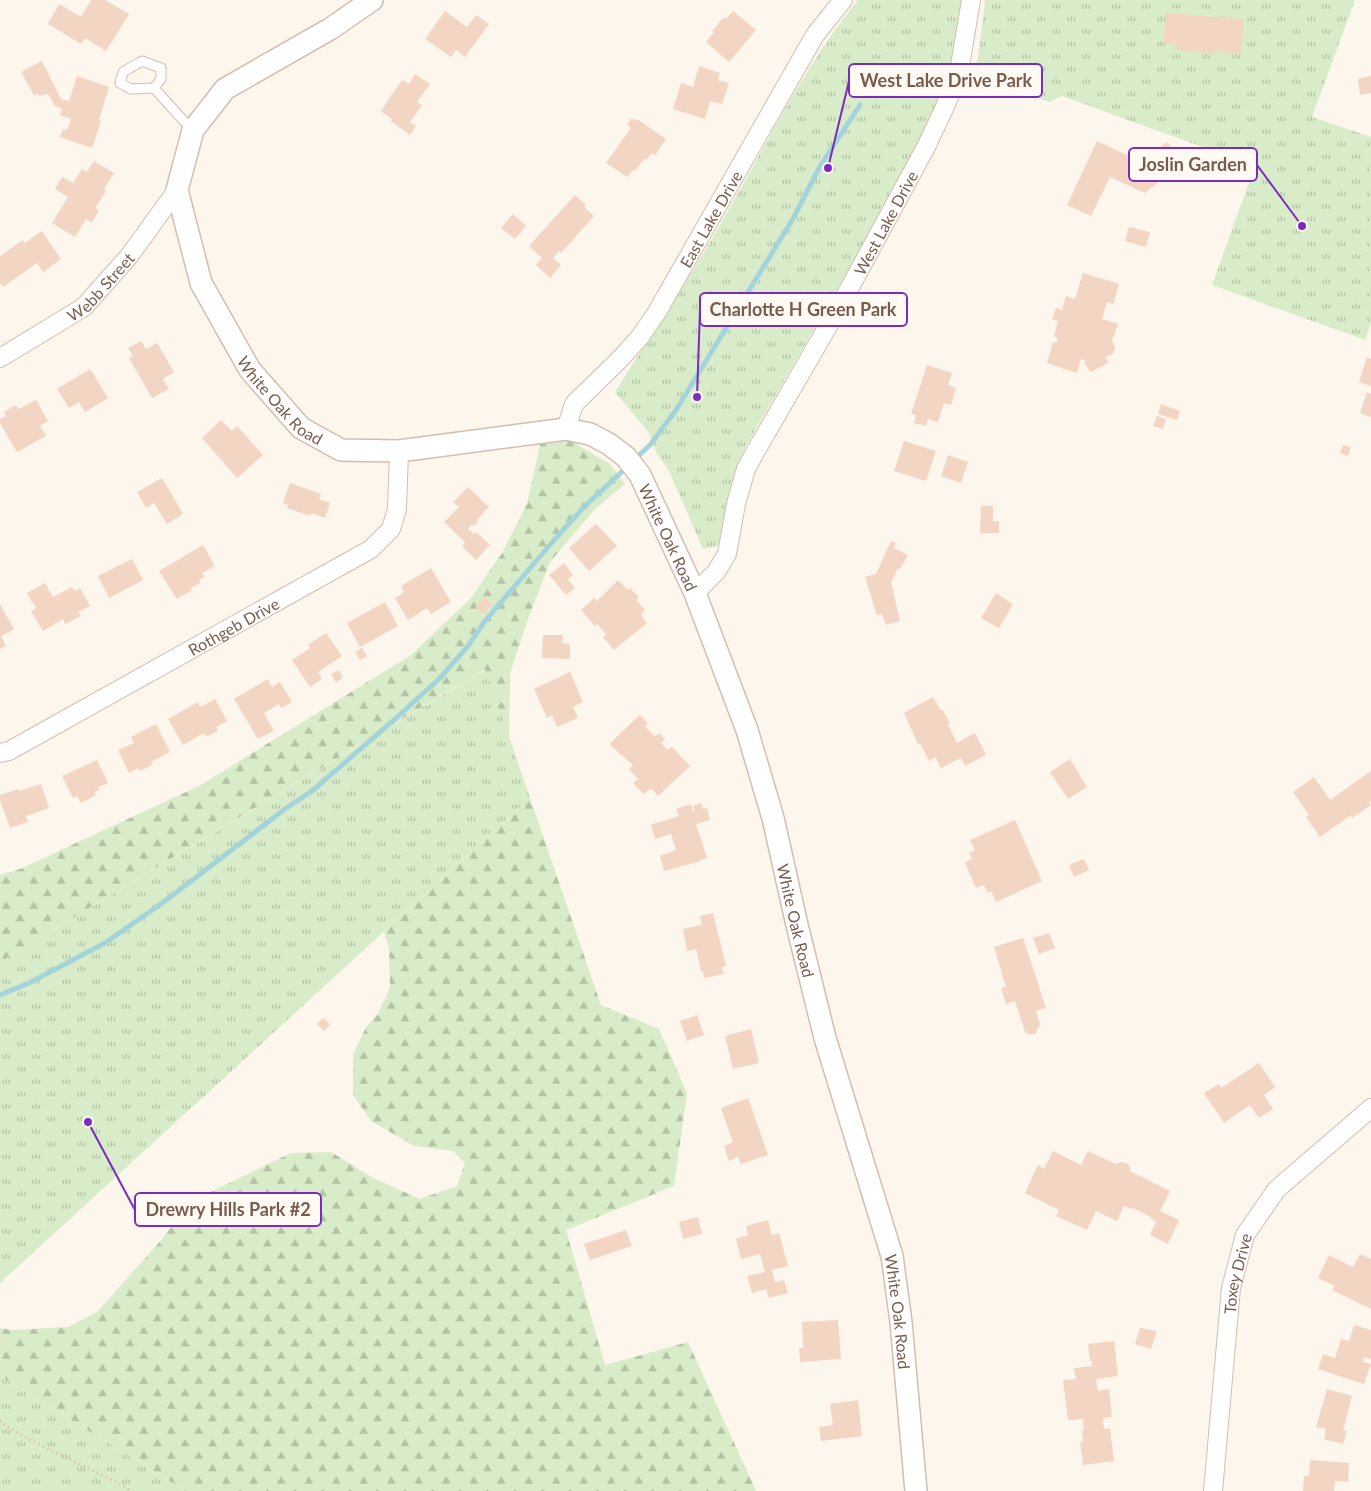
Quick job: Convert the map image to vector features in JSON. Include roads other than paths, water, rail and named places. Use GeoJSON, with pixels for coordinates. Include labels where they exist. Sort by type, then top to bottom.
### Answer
{"type":"FeatureCollection","features":[{"type":"Feature","properties":{"kind":"street","name":"White Oak Road"},"geometry":{"type":"LineString","coordinates":[[372,0],[330,29],[225,88],[192,130],[176,190],[201,283],[250,370],[301,428],[341,450],[399,450],[566,428],[590,434],[609,444],[626,457],[640,475],[695,593],[760,769],[823,1030],[892,1256],[899,1306],[916,1491]]}},
{"type":"Feature","properties":{"kind":"street","name":"East Lake Drive"},"geometry":{"type":"LineString","coordinates":[[566,428],[574,404],[640,337],[657,312],[815,35],[843,0]]}},
{"type":"Feature","properties":{"kind":"street","name":"West Lake Drive"},"geometry":{"type":"LineString","coordinates":[[695,593],[716,572],[727,554],[736,504],[746,469],[910,180],[944,109],[958,72],[971,0]]}},
{"type":"Feature","properties":{"kind":"street","name":"Webb Street"},"geometry":{"type":"LineString","coordinates":[[0,358],[84,307],[130,255],[176,190]]}},
{"type":"Feature","properties":{"kind":"street","name":"Rothgeb Drive"},"geometry":{"type":"LineString","coordinates":[[0,753],[9,751],[371,549],[391,529],[397,509],[399,450]]}},
{"type":"Feature","properties":{"kind":"street","name":"Toxey Drive"},"geometry":{"type":"LineString","coordinates":[[1213,1491],[1231,1288],[1245,1235],[1277,1189],[1371,1108]]}},
{"type":"Feature","properties":{"kind":"lane"},"geometry":{"type":"LineString","coordinates":[[142,61],[161,68],[161,78],[154,88],[131,89],[120,83],[123,72],[142,61]]}},
{"type":"Feature","properties":{"kind":"lane"},"geometry":{"type":"LineString","coordinates":[[154,88],[192,130]]}},
{"type":"Feature","properties":{"kind":"waterway"},"geometry":{"type":"LineString","coordinates":[[634,460],[650,445],[676,410],[794,217],[819,168],[860,105]]}},
{"type":"Feature","properties":{"kind":"waterway"},"geometry":{"type":"LineString","coordinates":[[0,995],[29,983],[105,943],[165,901],[285,809],[312,791],[439,679],[468,646],[485,621],[555,539],[585,506],[628,466]]}},
{"type":"Feature","properties":{"kind":"place","name":"West Lake Drive Park"},"geometry":{"type":"Point","coordinates":[828,168]}},
{"type":"Feature","properties":{"kind":"place","name":"Joslin Garden"},"geometry":{"type":"Point","coordinates":[1302,226]}},
{"type":"Feature","properties":{"kind":"place","name":"Charlotte H Green Park"},"geometry":{"type":"Point","coordinates":[697,397]}},
{"type":"Feature","properties":{"kind":"place","name":"Drewry Hills Park #2"},"geometry":{"type":"Point","coordinates":[88,1122]}}]}
